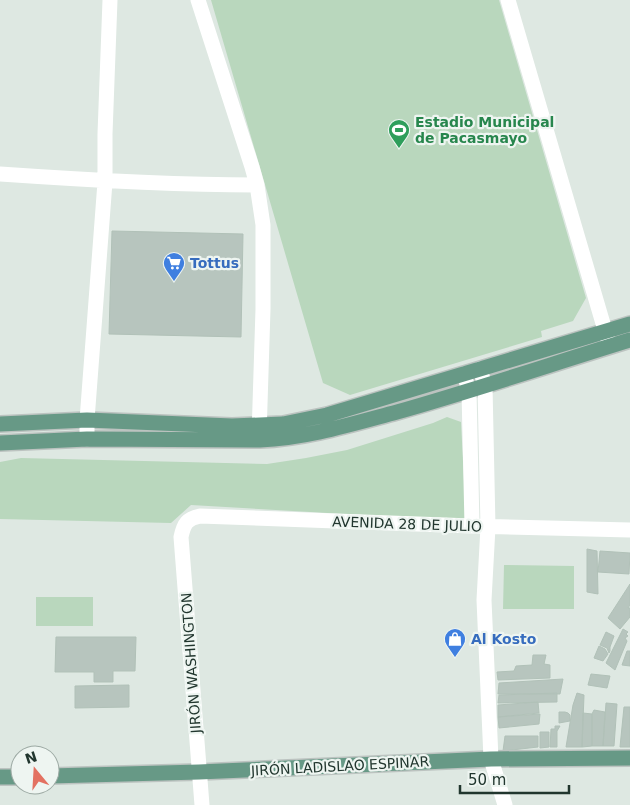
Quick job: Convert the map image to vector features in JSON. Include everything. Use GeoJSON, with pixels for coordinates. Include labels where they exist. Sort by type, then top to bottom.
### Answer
{"type":"FeatureCollection","features":[{"type":"Feature","properties":{"kind":"main road"},"geometry":{"type":"LineString","coordinates":[[0,424],[87,420],[213,426],[259,433],[282,439],[330,430],[485,386],[607,339],[630,324]]}},
{"type":"Feature","properties":{"kind":"main road"},"geometry":{"type":"LineString","coordinates":[[0,443],[259,433],[283,424],[327,415],[480,369],[607,339],[630,340]]}},
{"type":"Feature","properties":{"kind":"main road","name":"JIRÓN LADISLAO ESPINAR"},"geometry":{"type":"LineString","coordinates":[[60,776],[199,772],[491,758],[630,758]]}},
{"type":"Feature","properties":{"kind":"street"},"geometry":{"type":"LineString","coordinates":[[87,439],[105,182],[110,0]]}},
{"type":"Feature","properties":{"kind":"street"},"geometry":{"type":"LineString","coordinates":[[198,0],[252,167],[257,185],[263,225],[262,367],[259,433]]}},
{"type":"Feature","properties":{"kind":"street"},"geometry":{"type":"LineString","coordinates":[[508,0],[607,339]]}},
{"type":"Feature","properties":{"kind":"street"},"geometry":{"type":"LineString","coordinates":[[0,174],[105,182],[257,185]]}},
{"type":"Feature","properties":{"kind":"street"},"geometry":{"type":"LineString","coordinates":[[480,369],[485,386],[488,527],[484,600],[491,758],[506,805]]}},
{"type":"Feature","properties":{"kind":"street"},"geometry":{"type":"LineString","coordinates":[[464,374],[469,391],[472,526]]}},
{"type":"Feature","properties":{"kind":"street","name":"AVENIDA 28 DE JULIO"},"geometry":{"type":"LineString","coordinates":[[186,522],[191,518],[200,516],[488,527],[630,530]]}},
{"type":"Feature","properties":{"kind":"street","name":"JIRÓN WASHINGTON"},"geometry":{"type":"LineString","coordinates":[[186,522],[181,537],[202,805]]}},
{"type":"Feature","properties":{"kind":"green space","name":"Estadio Municipal de Pacasmayo"},"geometry":{"type":"Polygon","coordinates":[[[211,0],[499,0],[586,298],[573,321],[541,331],[542,337],[350,395],[323,383],[211,0]]]}},
{"type":"Feature","properties":{"kind":"green space"},"geometry":{"type":"Polygon","coordinates":[[[447,417],[461,422],[466,521],[191,505],[171,523],[0,519],[0,462],[21,458],[267,464],[347,450],[447,417]]]}},
{"type":"Feature","properties":{"kind":"green space"},"geometry":{"type":"Polygon","coordinates":[[[504,565],[574,566],[574,609],[503,609],[504,565]]]}},
{"type":"Feature","properties":{"kind":"green space"},"geometry":{"type":"Polygon","coordinates":[[[36,597],[93,597],[93,626],[36,626],[36,597]]]}},
{"type":"Feature","properties":{"kind":"building"},"geometry":{"type":"Polygon","coordinates":[[[112,231],[243,234],[241,337],[109,334],[112,231]]]}},
{"type":"Feature","properties":{"kind":"building"},"geometry":{"type":"Polygon","coordinates":[[[587,549],[597,551],[598,594],[587,592],[587,549]]]}},
{"type":"Feature","properties":{"kind":"building"},"geometry":{"type":"Polygon","coordinates":[[[600,551],[630,553],[629,574],[598,572],[600,551]]]}},
{"type":"Feature","properties":{"kind":"building"},"geometry":{"type":"Polygon","coordinates":[[[630,584],[630,605],[628,608],[630,608],[630,617],[620,629],[608,618],[630,584]]]}},
{"type":"Feature","properties":{"kind":"building"},"geometry":{"type":"Polygon","coordinates":[[[623,629],[628,632],[626,634],[628,636],[625,638],[627,641],[615,670],[606,663],[623,629]]]}},
{"type":"Feature","properties":{"kind":"building"},"geometry":{"type":"Polygon","coordinates":[[[606,632],[614,636],[609,653],[607,648],[600,645],[606,632]]]}},
{"type":"Feature","properties":{"kind":"building"},"geometry":{"type":"Polygon","coordinates":[[[56,637],[136,637],[135,671],[113,671],[113,682],[94,682],[94,672],[55,672],[56,637]]]}},
{"type":"Feature","properties":{"kind":"building"},"geometry":{"type":"Polygon","coordinates":[[[599,646],[605,649],[608,654],[603,661],[594,658],[599,646]]]}},
{"type":"Feature","properties":{"kind":"building"},"geometry":{"type":"Polygon","coordinates":[[[627,651],[630,651],[630,666],[622,665],[627,651]]]}},
{"type":"Feature","properties":{"kind":"building"},"geometry":{"type":"Polygon","coordinates":[[[533,655],[546,655],[544,664],[550,665],[550,678],[498,680],[497,672],[514,671],[516,666],[532,665],[533,655]]]}},
{"type":"Feature","properties":{"kind":"building"},"geometry":{"type":"Polygon","coordinates":[[[591,674],[610,676],[607,688],[588,685],[591,674]]]}},
{"type":"Feature","properties":{"kind":"building"},"geometry":{"type":"Polygon","coordinates":[[[563,679],[560,694],[498,694],[499,683],[563,679]]]}},
{"type":"Feature","properties":{"kind":"building"},"geometry":{"type":"Polygon","coordinates":[[[129,685],[129,707],[75,708],[75,686],[129,685]]]}},
{"type":"Feature","properties":{"kind":"building"},"geometry":{"type":"Polygon","coordinates":[[[557,693],[557,702],[498,703],[499,695],[557,693]]]}},
{"type":"Feature","properties":{"kind":"building"},"geometry":{"type":"Polygon","coordinates":[[[577,693],[584,695],[582,747],[566,747],[573,705],[577,693]]]}},
{"type":"Feature","properties":{"kind":"building"},"geometry":{"type":"Polygon","coordinates":[[[538,702],[539,713],[498,717],[498,705],[538,702]]]}},
{"type":"Feature","properties":{"kind":"building"},"geometry":{"type":"Polygon","coordinates":[[[606,703],[617,704],[614,746],[603,746],[606,703]]]}},
{"type":"Feature","properties":{"kind":"building"},"geometry":{"type":"Polygon","coordinates":[[[624,707],[630,707],[630,747],[620,747],[624,707]]]}},
{"type":"Feature","properties":{"kind":"building"},"geometry":{"type":"Polygon","coordinates":[[[594,710],[605,712],[603,746],[592,746],[592,714],[594,710]]]}},
{"type":"Feature","properties":{"kind":"building"},"geometry":{"type":"Polygon","coordinates":[[[559,712],[568,713],[570,721],[559,723],[559,712]]]}},
{"type":"Feature","properties":{"kind":"building"},"geometry":{"type":"Polygon","coordinates":[[[583,713],[592,714],[592,746],[582,747],[583,713]]]}},
{"type":"Feature","properties":{"kind":"building"},"geometry":{"type":"Polygon","coordinates":[[[540,714],[539,724],[499,728],[498,717],[540,714]]]}},
{"type":"Feature","properties":{"kind":"building"},"geometry":{"type":"Polygon","coordinates":[[[555,726],[560,726],[557,731],[557,747],[550,747],[551,729],[555,729],[555,726]]]}},
{"type":"Feature","properties":{"kind":"building"},"geometry":{"type":"Polygon","coordinates":[[[540,732],[549,732],[549,747],[540,748],[540,732]]]}},
{"type":"Feature","properties":{"kind":"building"},"geometry":{"type":"Polygon","coordinates":[[[505,736],[538,736],[538,747],[503,751],[505,736]]]}},
{"type":"Feature","properties":{"kind":"place","name":"Estadio Municipal de Pacasmayo"},"geometry":{"type":"Point","coordinates":[399,149]}},
{"type":"Feature","properties":{"kind":"place","name":"Tottus"},"geometry":{"type":"Point","coordinates":[174,282]}},
{"type":"Feature","properties":{"kind":"place","name":"Al Kosto"},"geometry":{"type":"Point","coordinates":[455,658]}}]}
